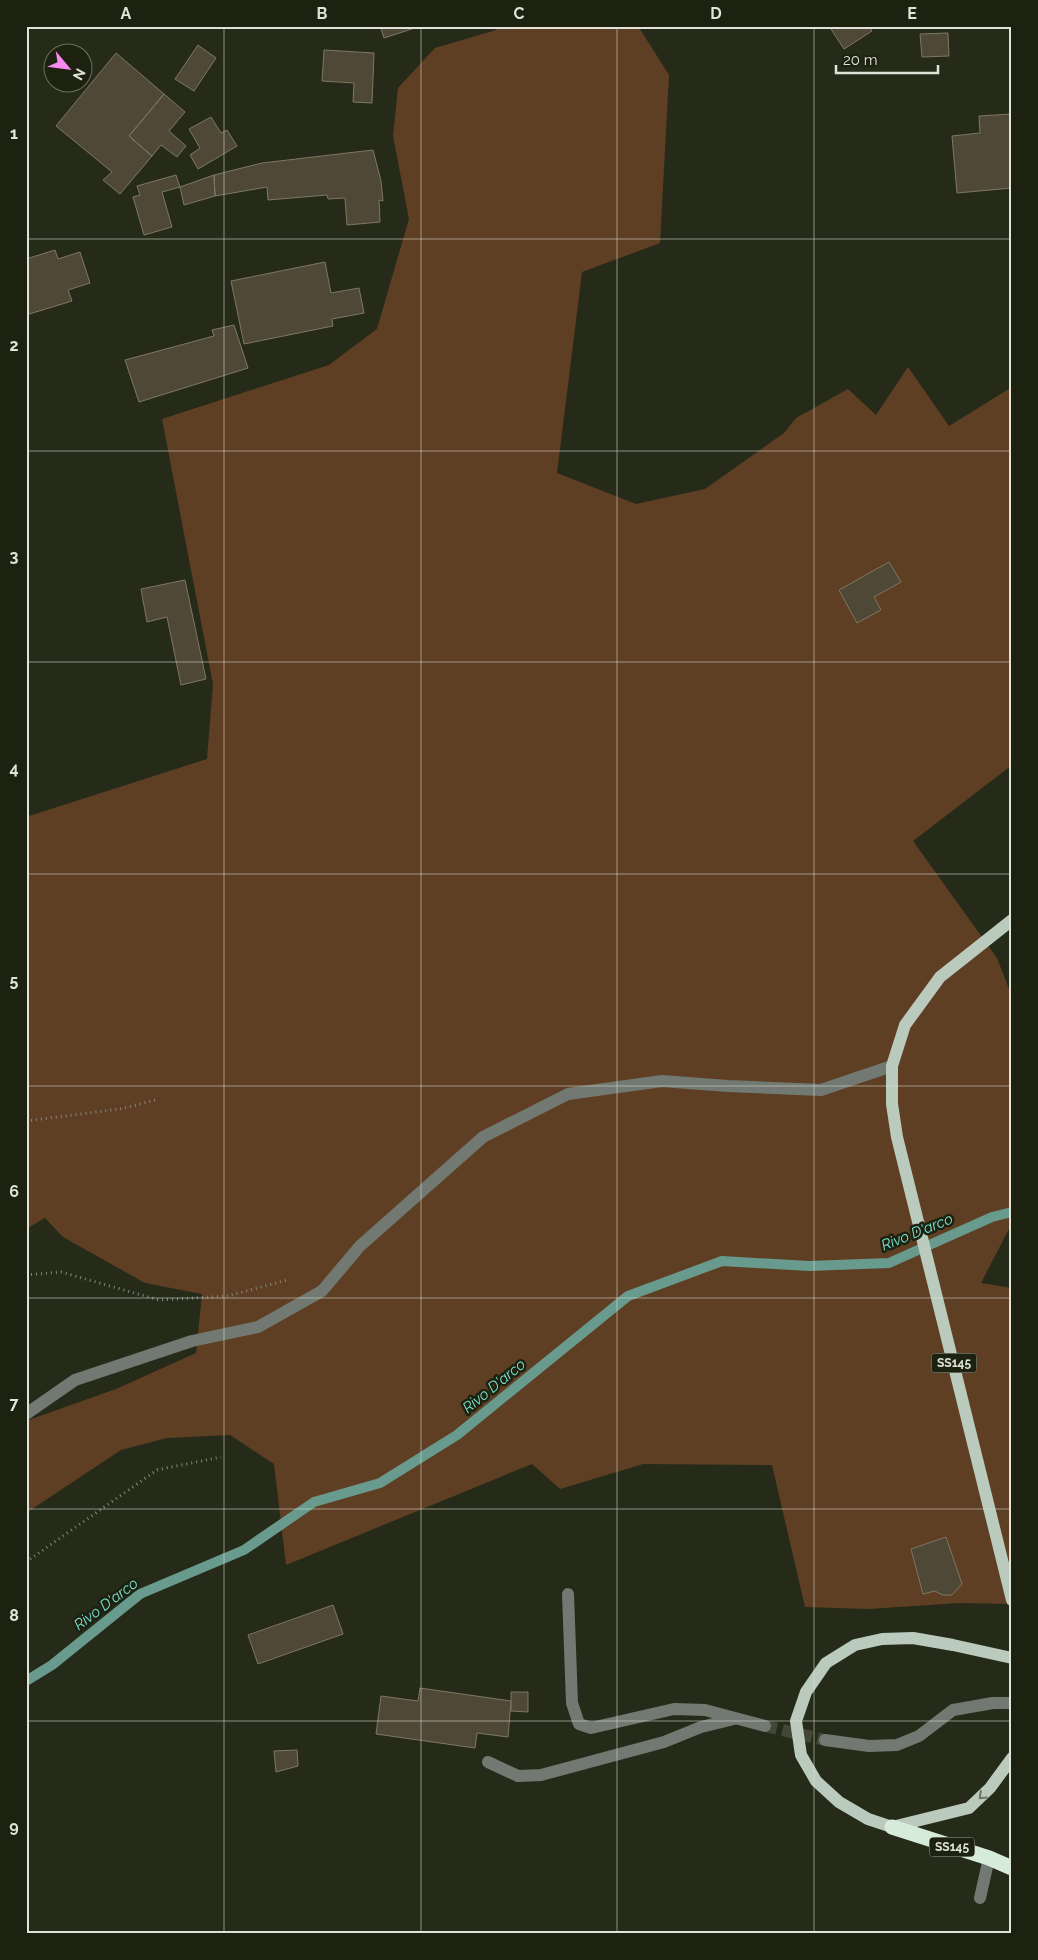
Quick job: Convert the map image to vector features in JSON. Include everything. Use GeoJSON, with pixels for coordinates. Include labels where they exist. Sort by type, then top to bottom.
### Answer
{"type":"FeatureCollection","features":[{"type":"Feature","properties":{"kind":"highway","name":"SS145"},"geometry":{"type":"LineString","coordinates":[[892,1827],[990,1858],[1012,1868]]}},
{"type":"Feature","properties":{"kind":"main road","name":"SS145"},"geometry":{"type":"LineString","coordinates":[[1012,920],[940,977],[905,1026],[892,1066],[892,1104],[897,1136],[1012,1600]]}},
{"type":"Feature","properties":{"kind":"main road"},"geometry":{"type":"LineString","coordinates":[[1012,1658],[913,1638],[882,1639],[855,1645],[826,1663],[806,1692],[796,1721],[801,1755],[816,1781],[840,1802],[868,1820],[892,1827],[969,1808],[990,1788],[1012,1758]]}},
{"type":"Feature","properties":{"kind":"lane"},"geometry":{"type":"LineString","coordinates":[[26,1414],[75,1380],[192,1342],[258,1327],[322,1290],[360,1246],[483,1137],[568,1094],[662,1081],[821,1090],[892,1066]]}},
{"type":"Feature","properties":{"kind":"lane"},"geometry":{"type":"LineString","coordinates":[[568,1594],[572,1703],[579,1724],[590,1728],[674,1710],[704,1710],[765,1726]]}},
{"type":"Feature","properties":{"kind":"lane"},"geometry":{"type":"LineString","coordinates":[[825,1740],[869,1746],[897,1745],[919,1736],[953,1710],[993,1703],[1012,1703]]}},
{"type":"Feature","properties":{"kind":"lane"},"geometry":{"type":"LineString","coordinates":[[488,1762],[518,1776],[541,1775],[664,1742],[701,1727],[736,1718]]}},
{"type":"Feature","properties":{"kind":"lane"},"geometry":{"type":"LineString","coordinates":[[980,1898],[990,1858]]}},
{"type":"Feature","properties":{"kind":"path"},"geometry":{"type":"LineString","coordinates":[[26,1121],[120,1109],[156,1100]]}},
{"type":"Feature","properties":{"kind":"path"},"geometry":{"type":"LineString","coordinates":[[26,1275],[61,1272],[159,1300],[228,1296],[283,1282],[291,1278]]}},
{"type":"Feature","properties":{"kind":"path"},"geometry":{"type":"LineString","coordinates":[[26,1562],[158,1470],[221,1457]]}},
{"type":"Feature","properties":{"kind":"shaded area"},"geometry":{"type":"Polygon","coordinates":[[[499,26],[638,26],[669,75],[660,243],[582,272],[557,473],[636,504],[705,489],[784,433],[796,418],[848,389],[876,415],[908,367],[949,426],[1012,387],[1012,478],[1009,479],[1012,485],[1012,765],[913,841],[997,958],[1012,997],[1012,1223],[981,1283],[1012,1288],[1012,1604],[959,1603],[868,1609],[805,1607],[772,1465],[643,1464],[560,1489],[532,1464],[286,1565],[274,1464],[230,1435],[167,1438],[121,1450],[26,1513],[26,1421],[116,1389],[196,1353],[202,1294],[145,1283],[63,1237],[45,1218],[26,1229],[26,817],[207,759],[213,684],[162,419],[329,365],[377,329],[409,219],[393,136],[398,88],[435,48],[496,30],[499,26]]]}},
{"type":"Feature","properties":{"kind":"building"},"geometry":{"type":"Polygon","coordinates":[[[380,26],[421,26],[384,38],[380,26]]]}},
{"type":"Feature","properties":{"kind":"building"},"geometry":{"type":"Polygon","coordinates":[[[829,26],[869,26],[872,31],[844,49],[829,26]]]}},
{"type":"Feature","properties":{"kind":"building"},"geometry":{"type":"Polygon","coordinates":[[[948,33],[949,56],[922,57],[920,34],[948,33]]]}},
{"type":"Feature","properties":{"kind":"building"},"geometry":{"type":"Polygon","coordinates":[[[198,45],[216,58],[194,91],[175,79],[198,45]]]}},
{"type":"Feature","properties":{"kind":"building"},"geometry":{"type":"Polygon","coordinates":[[[324,50],[374,53],[372,103],[353,102],[354,83],[322,81],[324,50]]]}},
{"type":"Feature","properties":{"kind":"building"},"geometry":{"type":"Polygon","coordinates":[[[116,53],[164,94],[129,136],[152,156],[120,194],[103,180],[112,172],[56,126],[84,92],[92,92],[92,82],[116,53]]]}},
{"type":"Feature","properties":{"kind":"building"},"geometry":{"type":"Polygon","coordinates":[[[164,94],[185,112],[169,131],[186,146],[177,157],[161,145],[152,156],[129,136],[164,94]]]}},
{"type":"Feature","properties":{"kind":"building"},"geometry":{"type":"Polygon","coordinates":[[[1012,114],[1012,188],[957,193],[952,136],[980,133],[979,116],[1012,114]]]}},
{"type":"Feature","properties":{"kind":"building"},"geometry":{"type":"Polygon","coordinates":[[[211,117],[221,133],[227,130],[237,146],[198,169],[190,155],[200,148],[189,129],[211,117]]]}},
{"type":"Feature","properties":{"kind":"building"},"geometry":{"type":"Polygon","coordinates":[[[373,150],[381,181],[383,201],[379,200],[380,222],[347,225],[345,198],[328,199],[327,195],[268,200],[267,187],[215,196],[214,175],[262,163],[373,150]]]}},
{"type":"Feature","properties":{"kind":"building"},"geometry":{"type":"Polygon","coordinates":[[[176,175],[180,187],[162,192],[172,227],[144,235],[133,197],[140,195],[137,186],[176,175]]]}},
{"type":"Feature","properties":{"kind":"building"},"geometry":{"type":"Polygon","coordinates":[[[214,175],[215,196],[184,205],[180,187],[214,175]]]}},
{"type":"Feature","properties":{"kind":"building"},"geometry":{"type":"Polygon","coordinates":[[[55,250],[58,259],[80,252],[90,283],[68,290],[72,301],[26,315],[26,259],[55,250]]]}},
{"type":"Feature","properties":{"kind":"building"},"geometry":{"type":"Polygon","coordinates":[[[325,262],[331,293],[359,288],[364,313],[332,319],[333,326],[244,344],[231,281],[325,262]]]}},
{"type":"Feature","properties":{"kind":"building"},"geometry":{"type":"Polygon","coordinates":[[[234,325],[248,368],[139,402],[125,360],[214,336],[212,330],[234,325]]]}},
{"type":"Feature","properties":{"kind":"building"},"geometry":{"type":"Polygon","coordinates":[[[889,562],[901,582],[874,597],[881,610],[857,623],[839,590],[889,562]]]}},
{"type":"Feature","properties":{"kind":"building"},"geometry":{"type":"Polygon","coordinates":[[[185,580],[206,679],[181,685],[167,617],[147,622],[141,589],[185,580]]]}},
{"type":"Feature","properties":{"kind":"building"},"geometry":{"type":"Polygon","coordinates":[[[946,1537],[962,1584],[952,1595],[942,1595],[935,1591],[923,1594],[911,1549],[946,1537]]]}},
{"type":"Feature","properties":{"kind":"building"},"geometry":{"type":"Polygon","coordinates":[[[333,1605],[343,1634],[258,1664],[248,1635],[333,1605]]]}},
{"type":"Feature","properties":{"kind":"building"},"geometry":{"type":"Polygon","coordinates":[[[420,1688],[511,1701],[508,1737],[477,1733],[475,1748],[376,1734],[381,1696],[418,1701],[420,1688]]]}},
{"type":"Feature","properties":{"kind":"building"},"geometry":{"type":"Polygon","coordinates":[[[511,1692],[528,1692],[528,1712],[511,1711],[511,1692]]]}},
{"type":"Feature","properties":{"kind":"building"},"geometry":{"type":"Polygon","coordinates":[[[297,1750],[298,1766],[276,1772],[274,1751],[297,1750]]]}},
{"type":"Feature","properties":{"kind":"waterway","name":"Rivo D'arco"},"geometry":{"type":"LineString","coordinates":[[26,1681],[52,1665],[140,1594],[244,1550],[314,1502],[380,1483],[457,1435],[628,1296],[722,1261],[809,1266],[889,1263],[992,1217],[1012,1212]]}},
{"type":"Feature","properties":{"kind":"tunnel"},"geometry":{"type":"LineString","coordinates":[[765,1726],[825,1740]]}}]}
